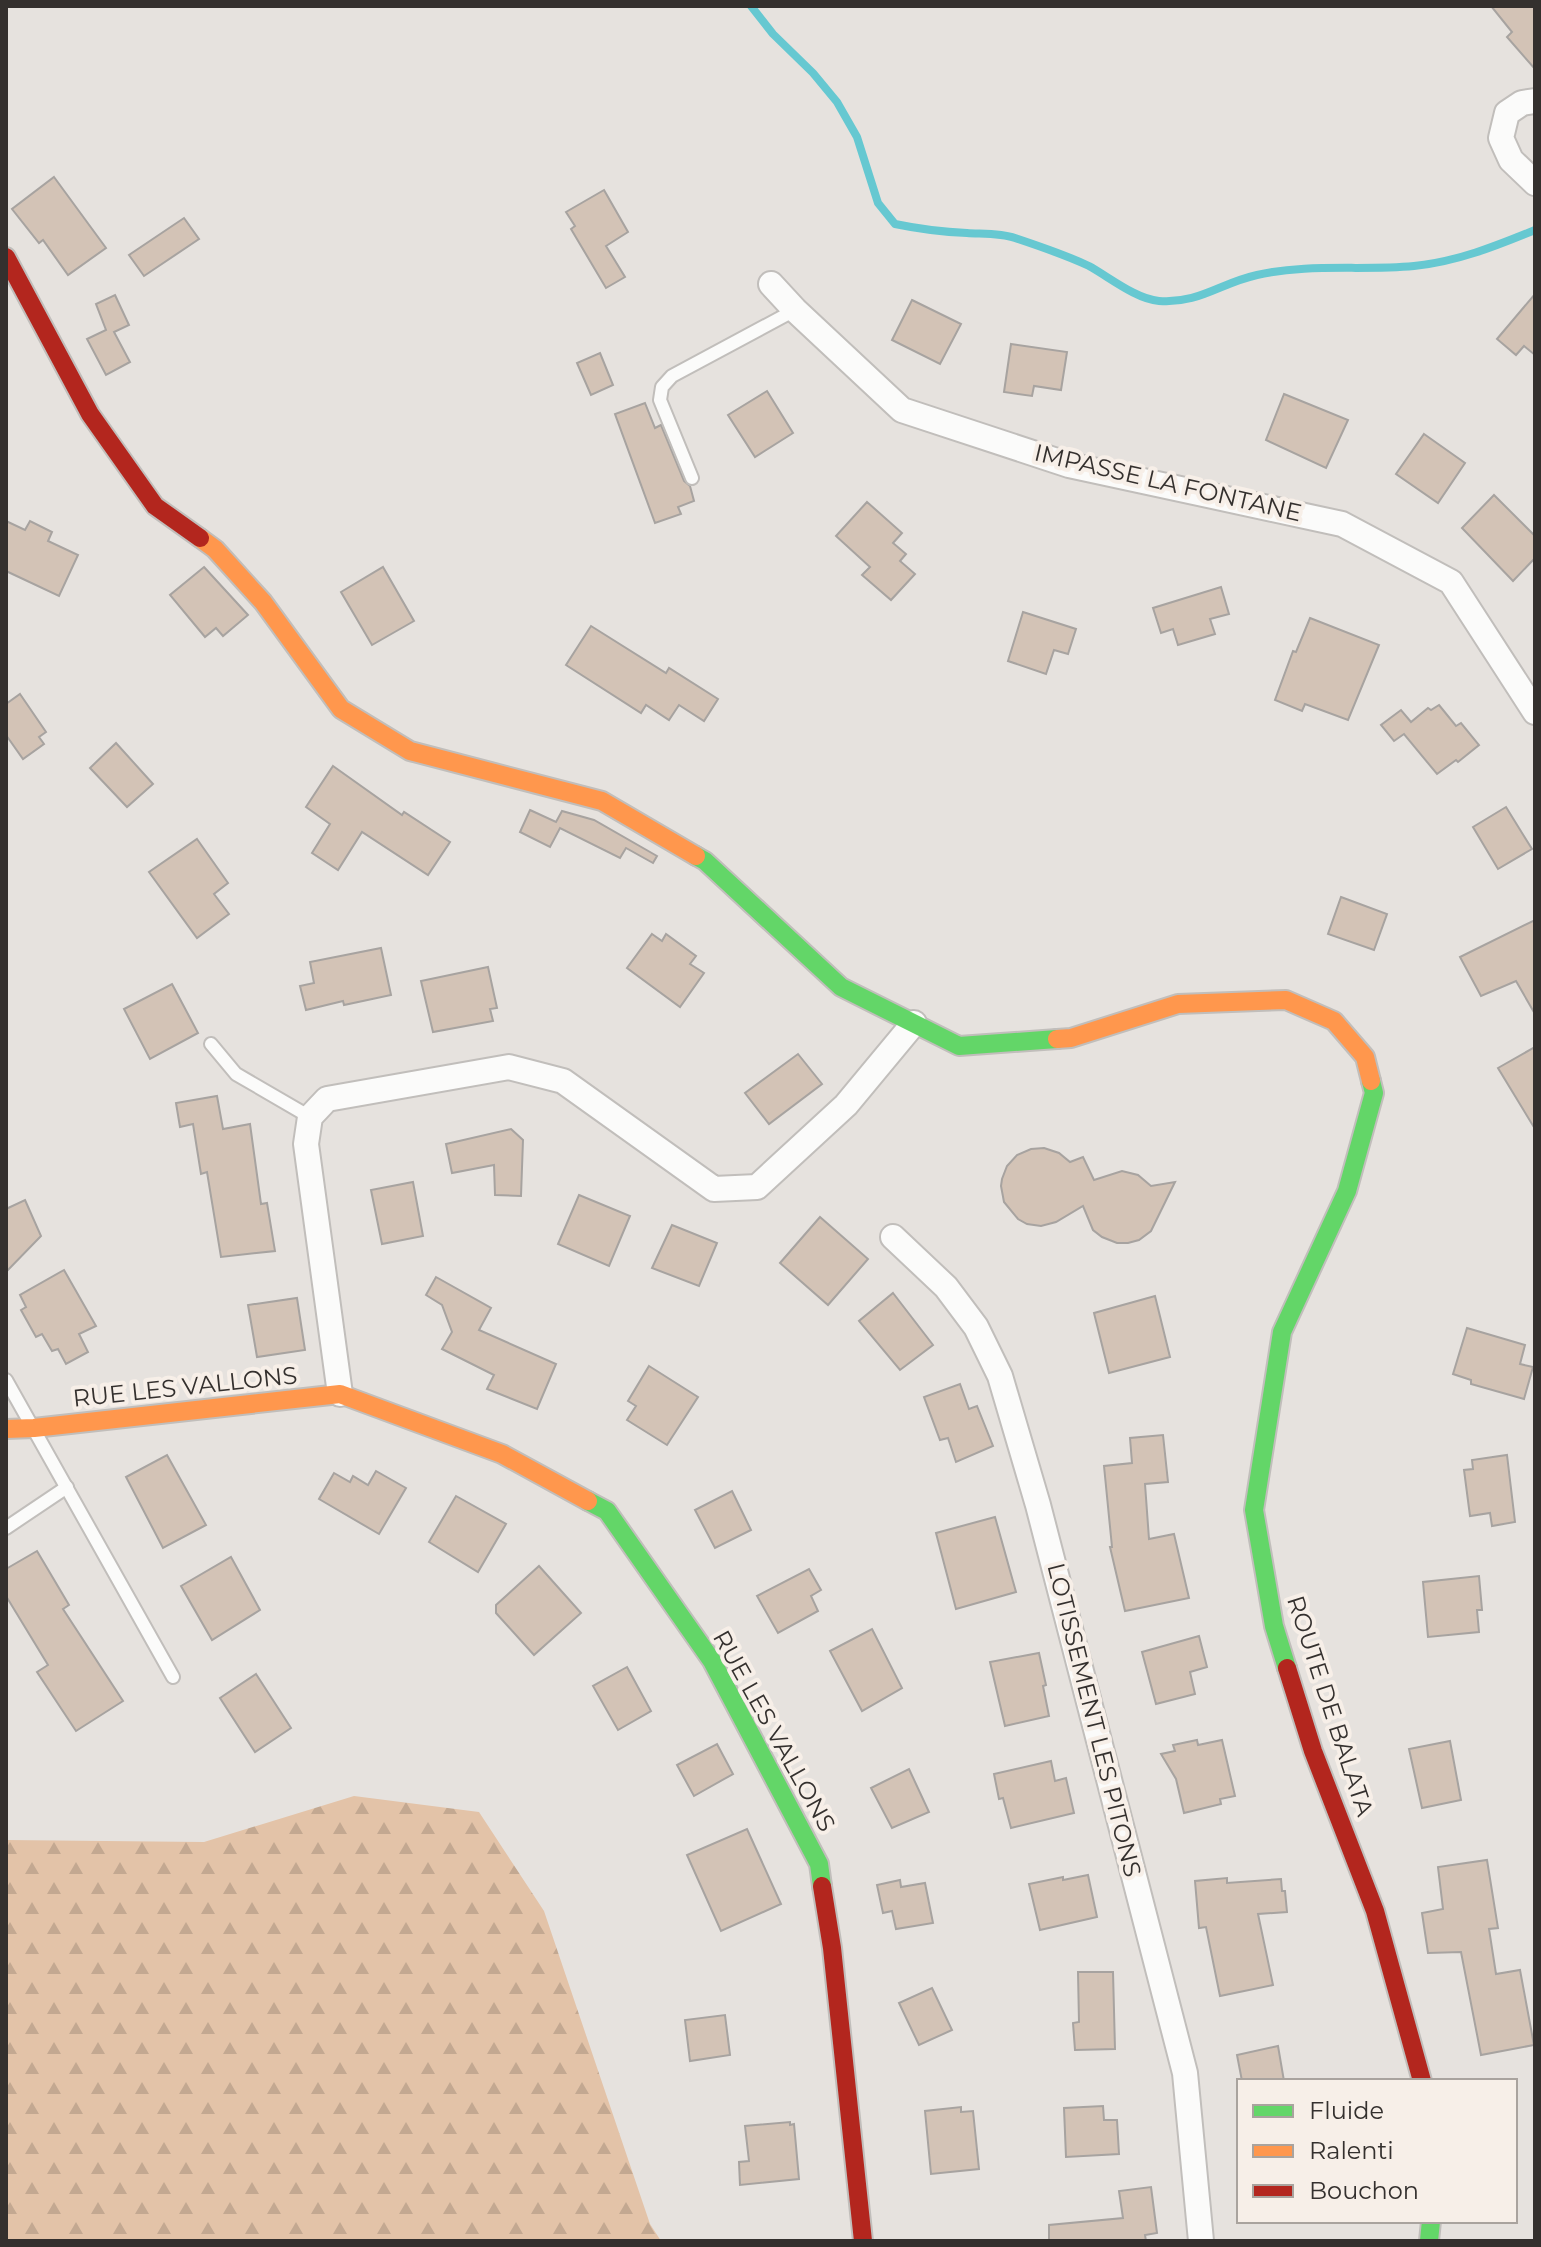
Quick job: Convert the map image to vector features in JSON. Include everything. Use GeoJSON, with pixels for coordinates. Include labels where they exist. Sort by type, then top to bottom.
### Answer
{"type":"FeatureCollection","features":[{"type":"Feature","properties":{"kind":"main road","name":"ROUTE DE BALATA"},"geometry":{"type":"LineString","coordinates":[[6,257],[90,414],[155,506],[215,549],[263,602],[341,709],[410,751],[602,801],[705,861],[841,987],[959,1046],[1071,1038],[1178,1004],[1286,1000],[1334,1021],[1365,1057],[1374,1093],[1347,1191],[1282,1332],[1254,1510],[1274,1626],[1313,1751],[1375,1911],[1421,2079]]}},
{"type":"Feature","properties":{"kind":"main road","name":"RUE LES VALLONS"},"geometry":{"type":"LineString","coordinates":[[6,1429],[340,1394],[502,1454],[607,1511],[712,1661],[819,1864],[833,1963],[863,2241]]}},
{"type":"Feature","properties":{"kind":"street"},"geometry":{"type":"LineString","coordinates":[[1535,101],[1522,103],[1507,113],[1501,138],[1511,160],[1535,183]]}},
{"type":"Feature","properties":{"kind":"street","name":"IMPASSE LA FONTANE"},"geometry":{"type":"LineString","coordinates":[[771,284],[902,410],[1069,465],[1342,524],[1451,582],[1535,712]]}},
{"type":"Feature","properties":{"kind":"street"},"geometry":{"type":"LineString","coordinates":[[340,1394],[306,1144],[310,1117],[327,1099],[509,1067],[563,1081],[714,1189],[757,1187],[846,1105],[914,1023]]}},
{"type":"Feature","properties":{"kind":"street","name":"LOTISSEMENT LES PITONS"},"geometry":{"type":"LineString","coordinates":[[893,1237],[946,1287],[976,1327],[1000,1376],[1038,1505],[1185,2073],[1201,2241]]}},
{"type":"Feature","properties":{"kind":"lane"},"geometry":{"type":"LineString","coordinates":[[692,478],[660,400],[662,387],[672,376],[795,310]]}},
{"type":"Feature","properties":{"kind":"lane"},"geometry":{"type":"LineString","coordinates":[[211,1044],[236,1074],[310,1117]]}},
{"type":"Feature","properties":{"kind":"lane"},"geometry":{"type":"LineString","coordinates":[[6,1380],[173,1677]]}},
{"type":"Feature","properties":{"kind":"lane"},"geometry":{"type":"LineString","coordinates":[[6,1528],[67,1487]]}},
{"type":"Feature","properties":{"kind":"green space"},"geometry":{"type":"Polygon","coordinates":[[[354,1796],[479,1812],[544,1911],[650,2224],[661,2241],[6,2241],[6,1840],[204,1842],[354,1796]]]}},
{"type":"Feature","properties":{"kind":"building"},"geometry":{"type":"Polygon","coordinates":[[[1491,6],[1535,6],[1535,69],[1507,37],[1512,32],[1491,6]]]}},
{"type":"Feature","properties":{"kind":"building"},"geometry":{"type":"Polygon","coordinates":[[[54,177],[106,248],[68,275],[43,240],[39,243],[12,209],[54,177]]]}},
{"type":"Feature","properties":{"kind":"building"},"geometry":{"type":"Polygon","coordinates":[[[604,190],[628,232],[606,246],[625,277],[606,288],[571,229],[575,226],[566,212],[604,190]]]}},
{"type":"Feature","properties":{"kind":"building"},"geometry":{"type":"Polygon","coordinates":[[[184,218],[199,239],[144,276],[129,255],[184,218]]]}},
{"type":"Feature","properties":{"kind":"building"},"geometry":{"type":"Polygon","coordinates":[[[1535,294],[1535,355],[1524,346],[1516,355],[1497,339],[1535,294]]]}},
{"type":"Feature","properties":{"kind":"building"},"geometry":{"type":"Polygon","coordinates":[[[115,295],[129,325],[114,332],[130,362],[106,375],[87,339],[106,330],[96,304],[115,295]]]}},
{"type":"Feature","properties":{"kind":"building"},"geometry":{"type":"Polygon","coordinates":[[[912,300],[961,324],[940,364],[892,340],[912,300]]]}},
{"type":"Feature","properties":{"kind":"building"},"geometry":{"type":"Polygon","coordinates":[[[1011,344],[1067,352],[1061,390],[1034,386],[1032,396],[1004,392],[1011,344]]]}},
{"type":"Feature","properties":{"kind":"building"},"geometry":{"type":"Polygon","coordinates":[[[600,353],[613,385],[591,395],[577,363],[600,353]]]}},
{"type":"Feature","properties":{"kind":"building"},"geometry":{"type":"Polygon","coordinates":[[[767,391],[793,433],[755,457],[728,415],[767,391]]]}},
{"type":"Feature","properties":{"kind":"building"},"geometry":{"type":"Polygon","coordinates":[[[1284,394],[1348,420],[1326,468],[1266,440],[1284,394]]]}},
{"type":"Feature","properties":{"kind":"building"},"geometry":{"type":"Polygon","coordinates":[[[645,403],[655,428],[661,425],[694,501],[678,507],[681,514],[655,523],[615,414],[645,403]]]}},
{"type":"Feature","properties":{"kind":"building"},"geometry":{"type":"Polygon","coordinates":[[[1424,434],[1465,463],[1438,503],[1396,474],[1424,434]]]}},
{"type":"Feature","properties":{"kind":"building"},"geometry":{"type":"Polygon","coordinates":[[[1494,495],[1535,536],[1535,558],[1513,581],[1462,528],[1494,495]]]}},
{"type":"Feature","properties":{"kind":"building"},"geometry":{"type":"Polygon","coordinates":[[[867,502],[902,533],[893,543],[906,554],[900,561],[915,574],[891,600],[862,575],[870,567],[836,536],[867,502]]]}},
{"type":"Feature","properties":{"kind":"building"},"geometry":{"type":"Polygon","coordinates":[[[6,521],[25,530],[30,521],[52,532],[48,541],[78,555],[59,596],[6,571],[6,521]]]}},
{"type":"Feature","properties":{"kind":"building"},"geometry":{"type":"Polygon","coordinates":[[[204,567],[248,615],[223,636],[216,628],[205,637],[170,595],[204,567]]]}},
{"type":"Feature","properties":{"kind":"building"},"geometry":{"type":"Polygon","coordinates":[[[383,567],[414,621],[372,645],[341,592],[383,567]]]}},
{"type":"Feature","properties":{"kind":"building"},"geometry":{"type":"Polygon","coordinates":[[[1221,587],[1229,614],[1210,619],[1215,634],[1178,645],[1173,629],[1161,633],[1153,608],[1221,587]]]}},
{"type":"Feature","properties":{"kind":"building"},"geometry":{"type":"Polygon","coordinates":[[[1023,612],[1076,629],[1068,654],[1054,650],[1046,674],[1008,661],[1023,612]]]}},
{"type":"Feature","properties":{"kind":"building"},"geometry":{"type":"Polygon","coordinates":[[[1310,618],[1379,645],[1348,720],[1305,704],[1302,711],[1275,700],[1293,651],[1296,652],[1310,618]]]}},
{"type":"Feature","properties":{"kind":"building"},"geometry":{"type":"Polygon","coordinates":[[[591,626],[666,673],[669,668],[718,699],[704,721],[679,705],[669,720],[646,705],[641,713],[566,665],[591,626]]]}},
{"type":"Feature","properties":{"kind":"building"},"geometry":{"type":"Polygon","coordinates":[[[20,694],[46,732],[39,737],[44,744],[23,759],[6,735],[6,704],[20,694]]]}},
{"type":"Feature","properties":{"kind":"building"},"geometry":{"type":"Polygon","coordinates":[[[1439,705],[1456,726],[1461,723],[1479,745],[1437,774],[1404,734],[1394,741],[1381,725],[1401,710],[1411,722],[1428,708],[1431,710],[1439,705]]]}},
{"type":"Feature","properties":{"kind":"building"},"geometry":{"type":"Polygon","coordinates":[[[116,743],[153,784],[127,807],[90,768],[116,743]]]}},
{"type":"Feature","properties":{"kind":"building"},"geometry":{"type":"Polygon","coordinates":[[[333,766],[402,815],[404,812],[450,842],[428,875],[362,832],[338,870],[312,853],[330,824],[306,807],[333,766]]]}},
{"type":"Feature","properties":{"kind":"building"},"geometry":{"type":"Polygon","coordinates":[[[1506,807],[1532,849],[1498,869],[1473,827],[1506,807]]]}},
{"type":"Feature","properties":{"kind":"building"},"geometry":{"type":"Polygon","coordinates":[[[530,810],[556,822],[562,811],[594,820],[657,856],[653,863],[626,848],[620,858],[560,828],[550,847],[520,832],[530,810]]]}},
{"type":"Feature","properties":{"kind":"building"},"geometry":{"type":"Polygon","coordinates":[[[197,839],[228,883],[214,894],[229,914],[197,938],[149,872],[197,839]]]}},
{"type":"Feature","properties":{"kind":"building"},"geometry":{"type":"Polygon","coordinates":[[[1341,897],[1387,914],[1374,950],[1328,934],[1341,897]]]}},
{"type":"Feature","properties":{"kind":"building"},"geometry":{"type":"Polygon","coordinates":[[[1535,920],[1535,1014],[1516,981],[1481,996],[1460,957],[1535,920]]]}},
{"type":"Feature","properties":{"kind":"building"},"geometry":{"type":"Polygon","coordinates":[[[652,934],[662,941],[666,934],[696,956],[690,964],[704,973],[680,1007],[627,968],[652,934]]]}},
{"type":"Feature","properties":{"kind":"building"},"geometry":{"type":"Polygon","coordinates":[[[381,948],[391,995],[344,1005],[343,1001],[306,1010],[300,986],[314,983],[310,962],[381,948]]]}},
{"type":"Feature","properties":{"kind":"building"},"geometry":{"type":"Polygon","coordinates":[[[488,967],[497,1008],[490,1009],[493,1021],[433,1032],[421,981],[488,967]]]}},
{"type":"Feature","properties":{"kind":"building"},"geometry":{"type":"Polygon","coordinates":[[[172,984],[198,1033],[150,1059],[124,1009],[172,984]]]}},
{"type":"Feature","properties":{"kind":"building"},"geometry":{"type":"Polygon","coordinates":[[[1535,1047],[1535,1129],[1498,1068],[1535,1047]]]}},
{"type":"Feature","properties":{"kind":"building"},"geometry":{"type":"Polygon","coordinates":[[[798,1054],[822,1084],[769,1124],[745,1093],[798,1054]]]}},
{"type":"Feature","properties":{"kind":"building"},"geometry":{"type":"Polygon","coordinates":[[[217,1096],[223,1129],[250,1124],[261,1204],[267,1203],[275,1251],[221,1257],[207,1172],[201,1174],[193,1124],[180,1127],[176,1103],[217,1096]]]}},
{"type":"Feature","properties":{"kind":"building"},"geometry":{"type":"Polygon","coordinates":[[[511,1129],[523,1140],[521,1196],[495,1195],[494,1165],[452,1173],[446,1144],[511,1129]]]}},
{"type":"Feature","properties":{"kind":"building"},"geometry":{"type":"Polygon","coordinates":[[[1044,1148],[1059,1153],[1070,1162],[1083,1157],[1094,1180],[1122,1171],[1138,1175],[1151,1186],[1175,1182],[1151,1231],[1139,1240],[1117,1243],[1093,1230],[1083,1206],[1056,1222],[1041,1226],[1018,1219],[1004,1202],[1002,1179],[1007,1166],[1017,1155],[1044,1148]]]}},
{"type":"Feature","properties":{"kind":"building"},"geometry":{"type":"Polygon","coordinates":[[[413,1182],[423,1236],[382,1244],[371,1190],[413,1182]]]}},
{"type":"Feature","properties":{"kind":"building"},"geometry":{"type":"Polygon","coordinates":[[[579,1195],[630,1216],[609,1266],[558,1244],[579,1195]]]}},
{"type":"Feature","properties":{"kind":"building"},"geometry":{"type":"Polygon","coordinates":[[[25,1200],[41,1236],[6,1272],[6,1209],[25,1200]]]}},
{"type":"Feature","properties":{"kind":"building"},"geometry":{"type":"Polygon","coordinates":[[[820,1217],[868,1259],[828,1305],[780,1263],[820,1217]]]}},
{"type":"Feature","properties":{"kind":"building"},"geometry":{"type":"Polygon","coordinates":[[[672,1225],[717,1243],[699,1286],[652,1268],[672,1225]]]}},
{"type":"Feature","properties":{"kind":"building"},"geometry":{"type":"Polygon","coordinates":[[[64,1270],[96,1326],[79,1334],[88,1352],[66,1364],[58,1349],[52,1351],[42,1334],[36,1337],[21,1310],[26,1307],[20,1295],[64,1270]]]}},
{"type":"Feature","properties":{"kind":"building"},"geometry":{"type":"Polygon","coordinates":[[[436,1277],[491,1308],[479,1330],[556,1364],[537,1409],[487,1389],[494,1375],[442,1349],[452,1332],[442,1305],[426,1295],[436,1277]]]}},
{"type":"Feature","properties":{"kind":"building"},"geometry":{"type":"Polygon","coordinates":[[[893,1293],[933,1345],[900,1370],[859,1321],[893,1293]]]}},
{"type":"Feature","properties":{"kind":"building"},"geometry":{"type":"Polygon","coordinates":[[[1155,1296],[1170,1357],[1109,1373],[1094,1313],[1155,1296]]]}},
{"type":"Feature","properties":{"kind":"building"},"geometry":{"type":"Polygon","coordinates":[[[297,1298],[305,1350],[257,1357],[248,1305],[297,1298]]]}},
{"type":"Feature","properties":{"kind":"building"},"geometry":{"type":"Polygon","coordinates":[[[1467,1328],[1525,1345],[1520,1364],[1533,1367],[1524,1399],[1471,1384],[1471,1380],[1453,1374],[1467,1328]]]}},
{"type":"Feature","properties":{"kind":"building"},"geometry":{"type":"Polygon","coordinates":[[[649,1366],[698,1397],[667,1445],[627,1420],[636,1406],[628,1401],[649,1366]]]}},
{"type":"Feature","properties":{"kind":"building"},"geometry":{"type":"Polygon","coordinates":[[[960,1384],[969,1409],[977,1406],[993,1446],[956,1462],[948,1438],[940,1440],[924,1397],[960,1384]]]}},
{"type":"Feature","properties":{"kind":"building"},"geometry":{"type":"Polygon","coordinates":[[[1163,1435],[1168,1482],[1145,1484],[1149,1539],[1174,1534],[1189,1598],[1125,1611],[1110,1547],[1104,1466],[1132,1463],[1130,1438],[1163,1435]]]}},
{"type":"Feature","properties":{"kind":"building"},"geometry":{"type":"Polygon","coordinates":[[[167,1455],[206,1525],[163,1548],[126,1477],[167,1455]]]}},
{"type":"Feature","properties":{"kind":"building"},"geometry":{"type":"Polygon","coordinates":[[[1507,1455],[1515,1522],[1492,1526],[1490,1513],[1470,1516],[1464,1470],[1473,1469],[1472,1460],[1507,1455]]]}},
{"type":"Feature","properties":{"kind":"building"},"geometry":{"type":"Polygon","coordinates":[[[376,1471],[406,1488],[379,1534],[319,1499],[334,1473],[350,1482],[353,1476],[368,1485],[376,1471]]]}},
{"type":"Feature","properties":{"kind":"building"},"geometry":{"type":"Polygon","coordinates":[[[732,1491],[751,1530],[715,1548],[695,1510],[732,1491]]]}},
{"type":"Feature","properties":{"kind":"building"},"geometry":{"type":"Polygon","coordinates":[[[456,1496],[506,1524],[478,1572],[429,1542],[456,1496]]]}},
{"type":"Feature","properties":{"kind":"building"},"geometry":{"type":"Polygon","coordinates":[[[995,1517],[1016,1592],[956,1609],[936,1533],[995,1517]]]}},
{"type":"Feature","properties":{"kind":"building"},"geometry":{"type":"Polygon","coordinates":[[[37,1551],[69,1605],[63,1609],[123,1701],[76,1731],[37,1672],[48,1665],[6,1596],[6,1569],[37,1551]]]}},
{"type":"Feature","properties":{"kind":"building"},"geometry":{"type":"Polygon","coordinates":[[[231,1557],[260,1610],[212,1640],[181,1586],[231,1557]]]}},
{"type":"Feature","properties":{"kind":"building"},"geometry":{"type":"Polygon","coordinates":[[[539,1566],[581,1613],[534,1655],[496,1613],[496,1605],[539,1566]]]}},
{"type":"Feature","properties":{"kind":"building"},"geometry":{"type":"Polygon","coordinates":[[[809,1569],[821,1590],[811,1596],[818,1611],[778,1633],[757,1596],[809,1569]]]}},
{"type":"Feature","properties":{"kind":"building"},"geometry":{"type":"Polygon","coordinates":[[[1479,1576],[1482,1610],[1477,1610],[1479,1632],[1428,1637],[1423,1582],[1479,1576]]]}},
{"type":"Feature","properties":{"kind":"building"},"geometry":{"type":"Polygon","coordinates":[[[872,1629],[902,1688],[862,1711],[830,1651],[872,1629]]]}},
{"type":"Feature","properties":{"kind":"building"},"geometry":{"type":"Polygon","coordinates":[[[1199,1636],[1207,1667],[1190,1672],[1195,1694],[1156,1704],[1142,1652],[1199,1636]]]}},
{"type":"Feature","properties":{"kind":"building"},"geometry":{"type":"Polygon","coordinates":[[[1039,1653],[1049,1716],[1005,1726],[990,1662],[1039,1653]]]}},
{"type":"Feature","properties":{"kind":"building"},"geometry":{"type":"Polygon","coordinates":[[[627,1667],[651,1711],[618,1730],[593,1686],[627,1667]]]}},
{"type":"Feature","properties":{"kind":"building"},"geometry":{"type":"Polygon","coordinates":[[[256,1674],[291,1728],[255,1752],[220,1698],[256,1674]]]}},
{"type":"Feature","properties":{"kind":"building"},"geometry":{"type":"Polygon","coordinates":[[[1197,1740],[1198,1745],[1222,1740],[1235,1796],[1220,1799],[1221,1804],[1184,1813],[1176,1779],[1161,1754],[1175,1751],[1173,1745],[1197,1740]]]}},
{"type":"Feature","properties":{"kind":"building"},"geometry":{"type":"Polygon","coordinates":[[[1450,1741],[1461,1800],[1422,1808],[1409,1749],[1450,1741]]]}},
{"type":"Feature","properties":{"kind":"building"},"geometry":{"type":"Polygon","coordinates":[[[717,1744],[733,1774],[694,1796],[677,1765],[717,1744]]]}},
{"type":"Feature","properties":{"kind":"building"},"geometry":{"type":"Polygon","coordinates":[[[1051,1761],[1055,1781],[1066,1778],[1074,1813],[1011,1828],[1003,1798],[999,1799],[994,1774],[1051,1761]]]}},
{"type":"Feature","properties":{"kind":"building"},"geometry":{"type":"Polygon","coordinates":[[[909,1769],[929,1812],[892,1828],[871,1788],[909,1769]]]}},
{"type":"Feature","properties":{"kind":"building"},"geometry":{"type":"Polygon","coordinates":[[[747,1829],[781,1904],[721,1931],[687,1855],[747,1829]]]}},
{"type":"Feature","properties":{"kind":"building"},"geometry":{"type":"Polygon","coordinates":[[[1487,1860],[1498,1928],[1489,1929],[1496,1974],[1520,1970],[1534,2045],[1481,2055],[1461,1952],[1428,1953],[1422,1913],[1443,1909],[1438,1867],[1487,1860]]]}},
{"type":"Feature","properties":{"kind":"building"},"geometry":{"type":"Polygon","coordinates":[[[1088,1875],[1097,1917],[1040,1930],[1029,1884],[1088,1875]]]}},
{"type":"Feature","properties":{"kind":"building"},"geometry":{"type":"Polygon","coordinates":[[[1227,1878],[1227,1883],[1281,1879],[1287,1912],[1258,1914],[1273,1985],[1220,1996],[1206,1927],[1199,1928],[1195,1881],[1227,1878]]]}},
{"type":"Feature","properties":{"kind":"building"},"geometry":{"type":"Polygon","coordinates":[[[900,1880],[901,1887],[925,1883],[933,1923],[896,1929],[892,1911],[883,1913],[877,1885],[900,1880]]]}},
{"type":"Feature","properties":{"kind":"building"},"geometry":{"type":"Polygon","coordinates":[[[1078,1972],[1113,1972],[1115,2049],[1075,2050],[1073,2023],[1079,2022],[1078,1972]]]}},
{"type":"Feature","properties":{"kind":"building"},"geometry":{"type":"Polygon","coordinates":[[[932,1988],[952,2030],[919,2045],[899,2003],[932,1988]]]}},
{"type":"Feature","properties":{"kind":"building"},"geometry":{"type":"Polygon","coordinates":[[[725,2015],[730,2055],[690,2061],[685,2020],[725,2015]]]}},
{"type":"Feature","properties":{"kind":"building"},"geometry":{"type":"Polygon","coordinates":[[[1278,2046],[1284,2079],[1242,2079],[1237,2055],[1278,2046]]]}},
{"type":"Feature","properties":{"kind":"building"},"geometry":{"type":"Polygon","coordinates":[[[1103,2106],[1104,2120],[1117,2120],[1119,2154],[1066,2157],[1064,2108],[1103,2106]]]}},
{"type":"Feature","properties":{"kind":"building"},"geometry":{"type":"Polygon","coordinates":[[[961,2107],[961,2112],[973,2111],[979,2169],[931,2174],[925,2111],[961,2107]]]}},
{"type":"Feature","properties":{"kind":"building"},"geometry":{"type":"Polygon","coordinates":[[[790,2122],[790,2125],[794,2124],[799,2179],[740,2185],[739,2162],[749,2161],[745,2126],[790,2122]]]}},
{"type":"Feature","properties":{"kind":"building"},"geometry":{"type":"Polygon","coordinates":[[[1151,2187],[1157,2233],[1145,2235],[1146,2241],[1049,2241],[1049,2225],[1123,2218],[1119,2191],[1151,2187]]]}},
{"type":"Feature","properties":{"kind":"waterway"},"geometry":{"type":"LineString","coordinates":[[751,6],[837,102],[857,137],[878,203],[895,224],[1015,238],[1089,266],[1132,292],[1150,299],[1186,299],[1277,271],[1430,264],[1476,252],[1535,230]]}},
{"type":"Feature","properties":{"kind":"traffic: fast"},"geometry":{"type":"LineString","coordinates":[[696,856],[841,987],[959,1046],[1057,1039]]}},
{"type":"Feature","properties":{"kind":"traffic: fast"},"geometry":{"type":"LineString","coordinates":[[1287,1668],[1274,1626],[1254,1510],[1282,1332],[1347,1191],[1374,1093],[1371,1081]]}},
{"type":"Feature","properties":{"kind":"traffic: fast"},"geometry":{"type":"LineString","coordinates":[[588,1501],[607,1511],[712,1661],[819,1864],[822,1886]]}},
{"type":"Feature","properties":{"kind":"traffic: fast"},"geometry":{"type":"LineString","coordinates":[[1429,2241],[1431,2223]]}},
{"type":"Feature","properties":{"kind":"traffic: slow"},"geometry":{"type":"LineString","coordinates":[[200,538],[215,549],[263,602],[341,709],[410,751],[602,801],[696,856]]}},
{"type":"Feature","properties":{"kind":"traffic: slow"},"geometry":{"type":"LineString","coordinates":[[1057,1039],[1071,1038],[1178,1004],[1286,1000],[1334,1021],[1365,1057],[1371,1081]]}},
{"type":"Feature","properties":{"kind":"traffic: slow"},"geometry":{"type":"LineString","coordinates":[[6,1429],[340,1394],[502,1454],[588,1501]]}},
{"type":"Feature","properties":{"kind":"traffic: jam"},"geometry":{"type":"LineString","coordinates":[[6,257],[90,414],[155,506],[200,538]]}},
{"type":"Feature","properties":{"kind":"traffic: jam"},"geometry":{"type":"LineString","coordinates":[[1287,1668],[1313,1751],[1375,1911],[1421,2079]]}},
{"type":"Feature","properties":{"kind":"traffic: jam"},"geometry":{"type":"LineString","coordinates":[[822,1886],[832,1948],[863,2241]]}}]}
